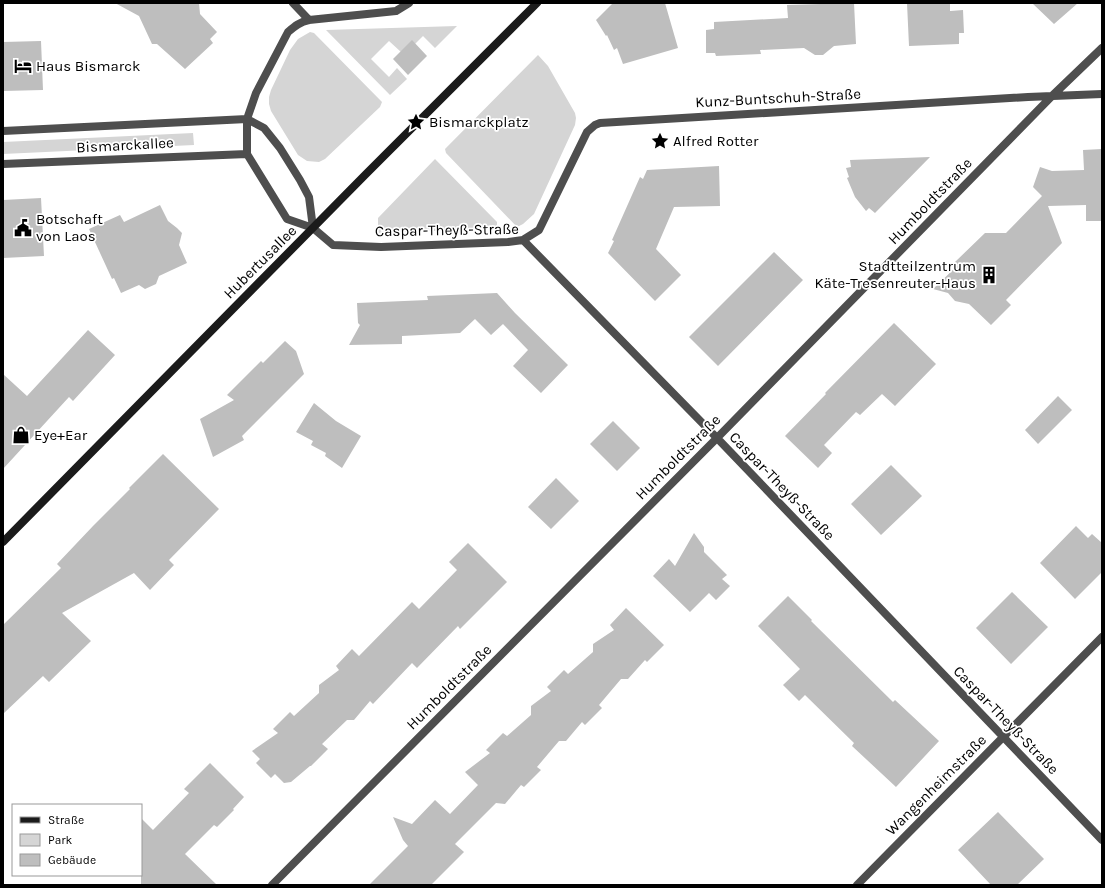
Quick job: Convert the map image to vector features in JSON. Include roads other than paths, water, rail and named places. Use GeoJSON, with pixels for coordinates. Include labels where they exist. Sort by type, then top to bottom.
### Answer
{"type":"FeatureCollection","features":[{"type":"Feature","properties":{"kind":"main road","name":"Hubertusallee"},"geometry":{"type":"LineString","coordinates":[[3,542],[537,3]]}},
{"type":"Feature","properties":{"kind":"street"},"geometry":{"type":"LineString","coordinates":[[293,3],[309,20]]}},
{"type":"Feature","properties":{"kind":"street"},"geometry":{"type":"LineString","coordinates":[[247,119],[264,128],[280,148],[300,180],[309,197],[313,228],[287,220],[247,154],[247,119],[256,93],[288,32],[301,22],[396,11],[409,3]]}},
{"type":"Feature","properties":{"kind":"street","name":"Humboldtstraße"},"geometry":{"type":"LineString","coordinates":[[272,885],[716,438],[1052,96],[1102,48]]}},
{"type":"Feature","properties":{"kind":"street","name":"Kunz-Buntschuh-Straße"},"geometry":{"type":"LineString","coordinates":[[523,240],[539,230],[587,132],[600,122],[1102,94]]}},
{"type":"Feature","properties":{"kind":"street","name":"Bismarckallee"},"geometry":{"type":"LineString","coordinates":[[3,131],[247,119]]}},
{"type":"Feature","properties":{"kind":"street","name":"Bismarckallee"},"geometry":{"type":"LineString","coordinates":[[3,164],[247,154]]}},
{"type":"Feature","properties":{"kind":"street","name":"Caspar-Theyß-Straße"},"geometry":{"type":"LineString","coordinates":[[313,228],[333,245],[381,247],[508,242],[523,240],[716,438],[1102,840]]}},
{"type":"Feature","properties":{"kind":"street","name":"Wangenheimstraße"},"geometry":{"type":"LineString","coordinates":[[857,885],[1102,637]]}},
{"type":"Feature","properties":{"kind":"place","name":"Haus Bismarck"},"geometry":{"type":"Point","coordinates":[23,66]}},
{"type":"Feature","properties":{"kind":"place","name":"Bismarckplatz"},"geometry":{"type":"Point","coordinates":[416,122]}},
{"type":"Feature","properties":{"kind":"place","name":"Alfred Rotter"},"geometry":{"type":"Point","coordinates":[660,141]}},
{"type":"Feature","properties":{"kind":"place","name":"Botschaft von Laos"},"geometry":{"type":"Point","coordinates":[23,228]}},
{"type":"Feature","properties":{"kind":"place","name":"Stadtteilzentrum Käte-Tresenreuter-Haus"},"geometry":{"type":"Point","coordinates":[989,275]}},
{"type":"Feature","properties":{"kind":"place","name":"Eye+Ear"},"geometry":{"type":"Point","coordinates":[21,435]}}]}
